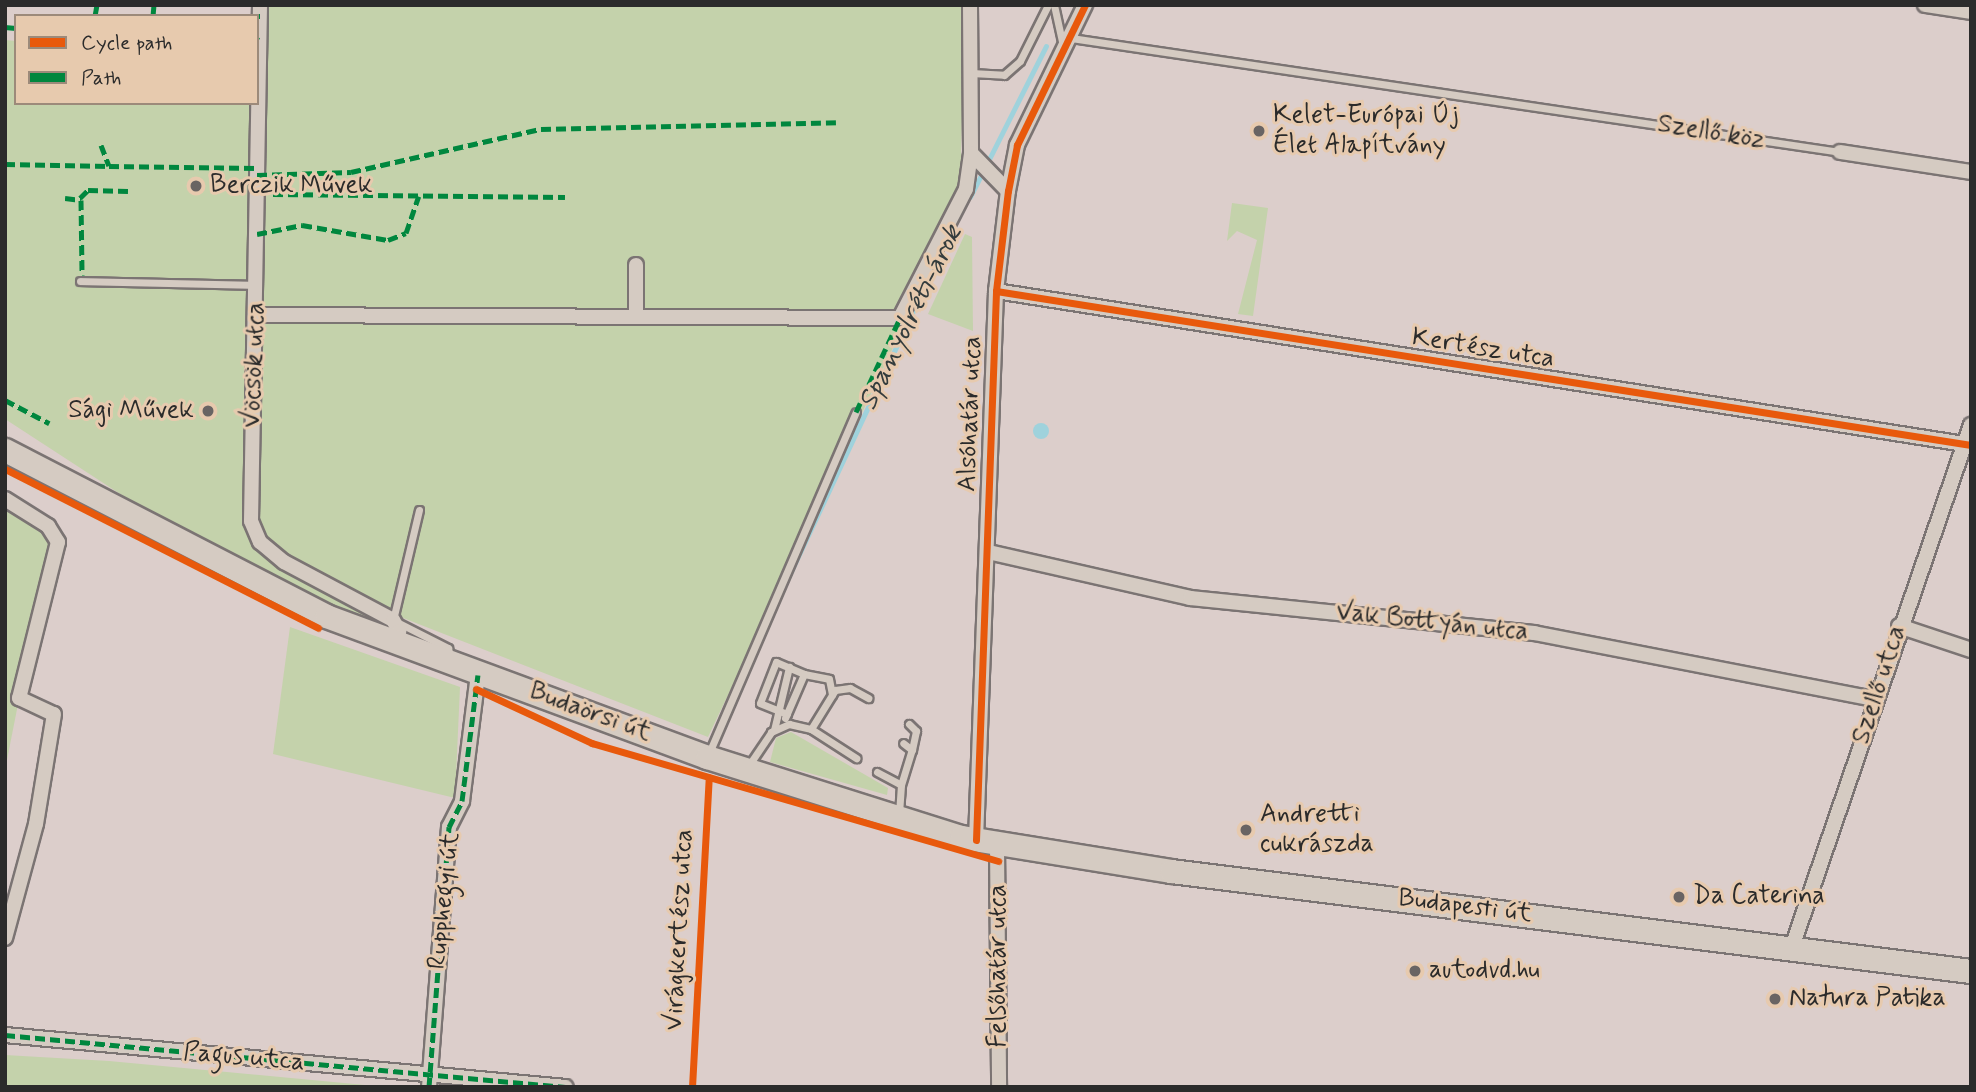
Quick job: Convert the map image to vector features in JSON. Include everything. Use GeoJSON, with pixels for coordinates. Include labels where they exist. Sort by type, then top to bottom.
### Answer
{"type":"FeatureCollection","features":[{"type":"Feature","properties":{"kind":"main road","name":"Budaörsi út"},"geometry":{"type":"LineString","coordinates":[[5,450],[237,575],[396,644],[478,675],[687,741],[708,757],[746,770],[978,841]]}},
{"type":"Feature","properties":{"kind":"main road","name":"Budapesti út"},"geometry":{"type":"LineString","coordinates":[[978,841],[1971,971]]}},
{"type":"Feature","properties":{"kind":"street","name":"Vöcsök utca"},"geometry":{"type":"LineString","coordinates":[[259,98],[260,5]]}},
{"type":"Feature","properties":{"kind":"street"},"geometry":{"type":"LineString","coordinates":[[256,315],[900,318],[966,190],[973,158],[971,5]]}},
{"type":"Feature","properties":{"kind":"street","name":"Alsóhatár utca"},"geometry":{"type":"LineString","coordinates":[[978,841],[996,291],[1008,191],[1017,145],[1085,5]]}},
{"type":"Feature","properties":{"kind":"street"},"geometry":{"type":"LineString","coordinates":[[1925,5],[1971,12]]}},
{"type":"Feature","properties":{"kind":"street","name":"Vöcsök utca"},"geometry":{"type":"LineString","coordinates":[[259,105],[253,533],[284,562],[393,620]]}},
{"type":"Feature","properties":{"kind":"street","name":"Szellő köz"},"geometry":{"type":"LineString","coordinates":[[1840,152],[1971,172]]}},
{"type":"Feature","properties":{"kind":"street"},"geometry":{"type":"LineString","coordinates":[[973,158],[989,178],[1008,191]]}},
{"type":"Feature","properties":{"kind":"street"},"geometry":{"type":"LineString","coordinates":[[636,265],[636,317]]}},
{"type":"Feature","properties":{"kind":"street","name":"Kertész utca"},"geometry":{"type":"LineString","coordinates":[[996,291],[1967,445]]}},
{"type":"Feature","properties":{"kind":"street","name":"Szellő utca"},"geometry":{"type":"LineString","coordinates":[[1792,947],[1899,626],[1967,445],[1971,425]]}},
{"type":"Feature","properties":{"kind":"street"},"geometry":{"type":"LineString","coordinates":[[5,499],[48,526],[58,542],[19,698],[54,714],[36,824],[5,938]]}},
{"type":"Feature","properties":{"kind":"street","name":"Vak Bottyán utca"},"geometry":{"type":"LineString","coordinates":[[988,552],[1189,598],[1534,634],[1875,699]]}},
{"type":"Feature","properties":{"kind":"street"},"geometry":{"type":"LineString","coordinates":[[393,620],[400,631],[396,644]]}},
{"type":"Feature","properties":{"kind":"street"},"geometry":{"type":"LineString","coordinates":[[1899,626],[1971,650]]}},
{"type":"Feature","properties":{"kind":"street","name":"Rupphegyi út"},"geometry":{"type":"LineString","coordinates":[[429,1082],[449,827],[463,800],[478,675]]}},
{"type":"Feature","properties":{"kind":"street","name":"Felsőhatár utca"},"geometry":{"type":"LineString","coordinates":[[978,841],[999,1087]]}},
{"type":"Feature","properties":{"kind":"street","name":"Pagus utca"},"geometry":{"type":"LineString","coordinates":[[5,1035],[429,1082],[566,1087]]}},
{"type":"Feature","properties":{"kind":"lane"},"geometry":{"type":"LineString","coordinates":[[971,73],[1004,75],[1020,61],[1048,5]]}},
{"type":"Feature","properties":{"kind":"lane"},"geometry":{"type":"LineString","coordinates":[[1054,5],[1065,43]]}},
{"type":"Feature","properties":{"kind":"lane","name":"Szellő köz"},"geometry":{"type":"LineString","coordinates":[[1065,43],[1451,94],[1840,152]]}},
{"type":"Feature","properties":{"kind":"lane"},"geometry":{"type":"LineString","coordinates":[[80,281],[257,285]]}},
{"type":"Feature","properties":{"kind":"lane"},"geometry":{"type":"LineString","coordinates":[[708,757],[772,595],[856,412]]}},
{"type":"Feature","properties":{"kind":"lane"},"geometry":{"type":"LineString","coordinates":[[419,510],[393,620],[447,648],[452,665]]}},
{"type":"Feature","properties":{"kind":"lane"},"geometry":{"type":"LineString","coordinates":[[787,714],[760,703],[776,662],[804,674],[829,679],[832,695]]}},
{"type":"Feature","properties":{"kind":"lane"},"geometry":{"type":"LineString","coordinates":[[778,728],[774,709],[789,667]]}},
{"type":"Feature","properties":{"kind":"lane"},"geometry":{"type":"LineString","coordinates":[[746,770],[787,714],[804,674]]}},
{"type":"Feature","properties":{"kind":"lane"},"geometry":{"type":"LineString","coordinates":[[811,729],[832,695],[849,688],[868,698]]}},
{"type":"Feature","properties":{"kind":"lane"},"geometry":{"type":"LineString","coordinates":[[898,818],[901,785],[916,731],[909,724]]}},
{"type":"Feature","properties":{"kind":"lane"},"geometry":{"type":"LineString","coordinates":[[778,728],[811,729],[854,757],[858,746]]}},
{"type":"Feature","properties":{"kind":"lane"},"geometry":{"type":"LineString","coordinates":[[903,743],[912,750]]}},
{"type":"Feature","properties":{"kind":"lane"},"geometry":{"type":"LineString","coordinates":[[877,772],[901,785]]}},
{"type":"Feature","properties":{"kind":"green space"},"geometry":{"type":"Polygon","coordinates":[[[267,5],[965,5],[961,153],[975,175],[708,737],[398,616],[351,605],[386,627],[346,611],[154,516],[5,419],[5,40],[14,41],[14,105],[259,105],[267,5]]]}},
{"type":"Feature","properties":{"kind":"green space"},"geometry":{"type":"Polygon","coordinates":[[[1232,203],[1268,208],[1253,316],[1238,314],[1257,240],[1237,231],[1227,241],[1232,203]]]}},
{"type":"Feature","properties":{"kind":"green space"},"geometry":{"type":"Polygon","coordinates":[[[965,234],[972,237],[973,331],[928,314],[965,234]]]}},
{"type":"Feature","properties":{"kind":"green space"},"geometry":{"type":"Polygon","coordinates":[[[5,492],[54,522],[5,770],[5,492]]]}},
{"type":"Feature","properties":{"kind":"green space"},"geometry":{"type":"Polygon","coordinates":[[[290,627],[460,687],[455,798],[273,754],[290,627]]]}},
{"type":"Feature","properties":{"kind":"green space"},"geometry":{"type":"Polygon","coordinates":[[[791,732],[888,788],[887,795],[770,762],[776,738],[791,732]]]}},
{"type":"Feature","properties":{"kind":"green space"},"geometry":{"type":"Polygon","coordinates":[[[5,1055],[109,1061],[386,1087],[5,1087],[5,1055]]]}},
{"type":"Feature","properties":{"kind":"water"},"geometry":{"type":"Polygon","coordinates":[[[1041,423],[1047,425],[1047,437],[1041,439],[1035,437],[1033,431],[1035,425],[1041,423]]]}},
{"type":"Feature","properties":{"kind":"waterway","name":"Spanyolréti-árok"},"geometry":{"type":"LineString","coordinates":[[970,197],[1046,46]]}},
{"type":"Feature","properties":{"kind":"waterway","name":"Spanyolréti-árok"},"geometry":{"type":"LineString","coordinates":[[786,582],[926,283]]}},
{"type":"Feature","properties":{"kind":"marked path"},"geometry":{"type":"LineString","coordinates":[[95,14],[97,5]]}},
{"type":"Feature","properties":{"kind":"marked path"},"geometry":{"type":"LineString","coordinates":[[153,14],[154,5]]}},
{"type":"Feature","properties":{"kind":"marked path"},"geometry":{"type":"LineString","coordinates":[[5,27],[14,28]]}},
{"type":"Feature","properties":{"kind":"marked path"},"geometry":{"type":"LineString","coordinates":[[257,175],[351,172],[541,129],[839,122]]}},
{"type":"Feature","properties":{"kind":"marked path"},"geometry":{"type":"LineString","coordinates":[[101,145],[109,166],[257,168]]}},
{"type":"Feature","properties":{"kind":"marked path"},"geometry":{"type":"LineString","coordinates":[[5,164],[109,166]]}},
{"type":"Feature","properties":{"kind":"marked path"},"geometry":{"type":"LineString","coordinates":[[80,198],[88,190],[128,191]]}},
{"type":"Feature","properties":{"kind":"marked path"},"geometry":{"type":"LineString","coordinates":[[273,194],[565,197]]}},
{"type":"Feature","properties":{"kind":"marked path"},"geometry":{"type":"LineString","coordinates":[[257,234],[302,225],[388,240],[406,233],[419,196]]}},
{"type":"Feature","properties":{"kind":"marked path"},"geometry":{"type":"LineString","coordinates":[[65,198],[81,200],[82,275]]}},
{"type":"Feature","properties":{"kind":"marked path"},"geometry":{"type":"LineString","coordinates":[[856,412],[900,318]]}},
{"type":"Feature","properties":{"kind":"marked path"},"geometry":{"type":"LineString","coordinates":[[5,400],[49,423]]}},
{"type":"Feature","properties":{"kind":"marked path"},"geometry":{"type":"LineString","coordinates":[[429,1087],[449,827],[462,801],[478,675]]}},
{"type":"Feature","properties":{"kind":"marked path"},"geometry":{"type":"LineString","coordinates":[[5,1035],[566,1087]]}},
{"type":"Feature","properties":{"kind":"cycle path"},"geometry":{"type":"LineString","coordinates":[[976,840],[996,291],[1008,191],[1017,145],[1085,5]]}},
{"type":"Feature","properties":{"kind":"cycle path"},"geometry":{"type":"LineString","coordinates":[[996,291],[1971,445]]}},
{"type":"Feature","properties":{"kind":"cycle path"},"geometry":{"type":"LineString","coordinates":[[5,469],[318,628]]}},
{"type":"Feature","properties":{"kind":"cycle path"},"geometry":{"type":"LineString","coordinates":[[476,689],[592,743],[998,861]]}},
{"type":"Feature","properties":{"kind":"cycle path","name":"Virágkertész utca"},"geometry":{"type":"LineString","coordinates":[[692,1087],[709,777]]}},
{"type":"Feature","properties":{"kind":"place","name":"Kelet-Európai Új Élet Alapítvány"},"geometry":{"type":"Point","coordinates":[1259,131]}},
{"type":"Feature","properties":{"kind":"place","name":"Berczik Művek"},"geometry":{"type":"Point","coordinates":[196,186]}},
{"type":"Feature","properties":{"kind":"place","name":"Sági Művek"},"geometry":{"type":"Point","coordinates":[208,411]}},
{"type":"Feature","properties":{"kind":"place","name":"Andretti cukrászda"},"geometry":{"type":"Point","coordinates":[1246,830]}},
{"type":"Feature","properties":{"kind":"place","name":"Da Caterina"},"geometry":{"type":"Point","coordinates":[1679,897]}},
{"type":"Feature","properties":{"kind":"place","name":"autodvd.hu"},"geometry":{"type":"Point","coordinates":[1415,971]}},
{"type":"Feature","properties":{"kind":"place","name":"Natura Patika"},"geometry":{"type":"Point","coordinates":[1775,999]}}]}
